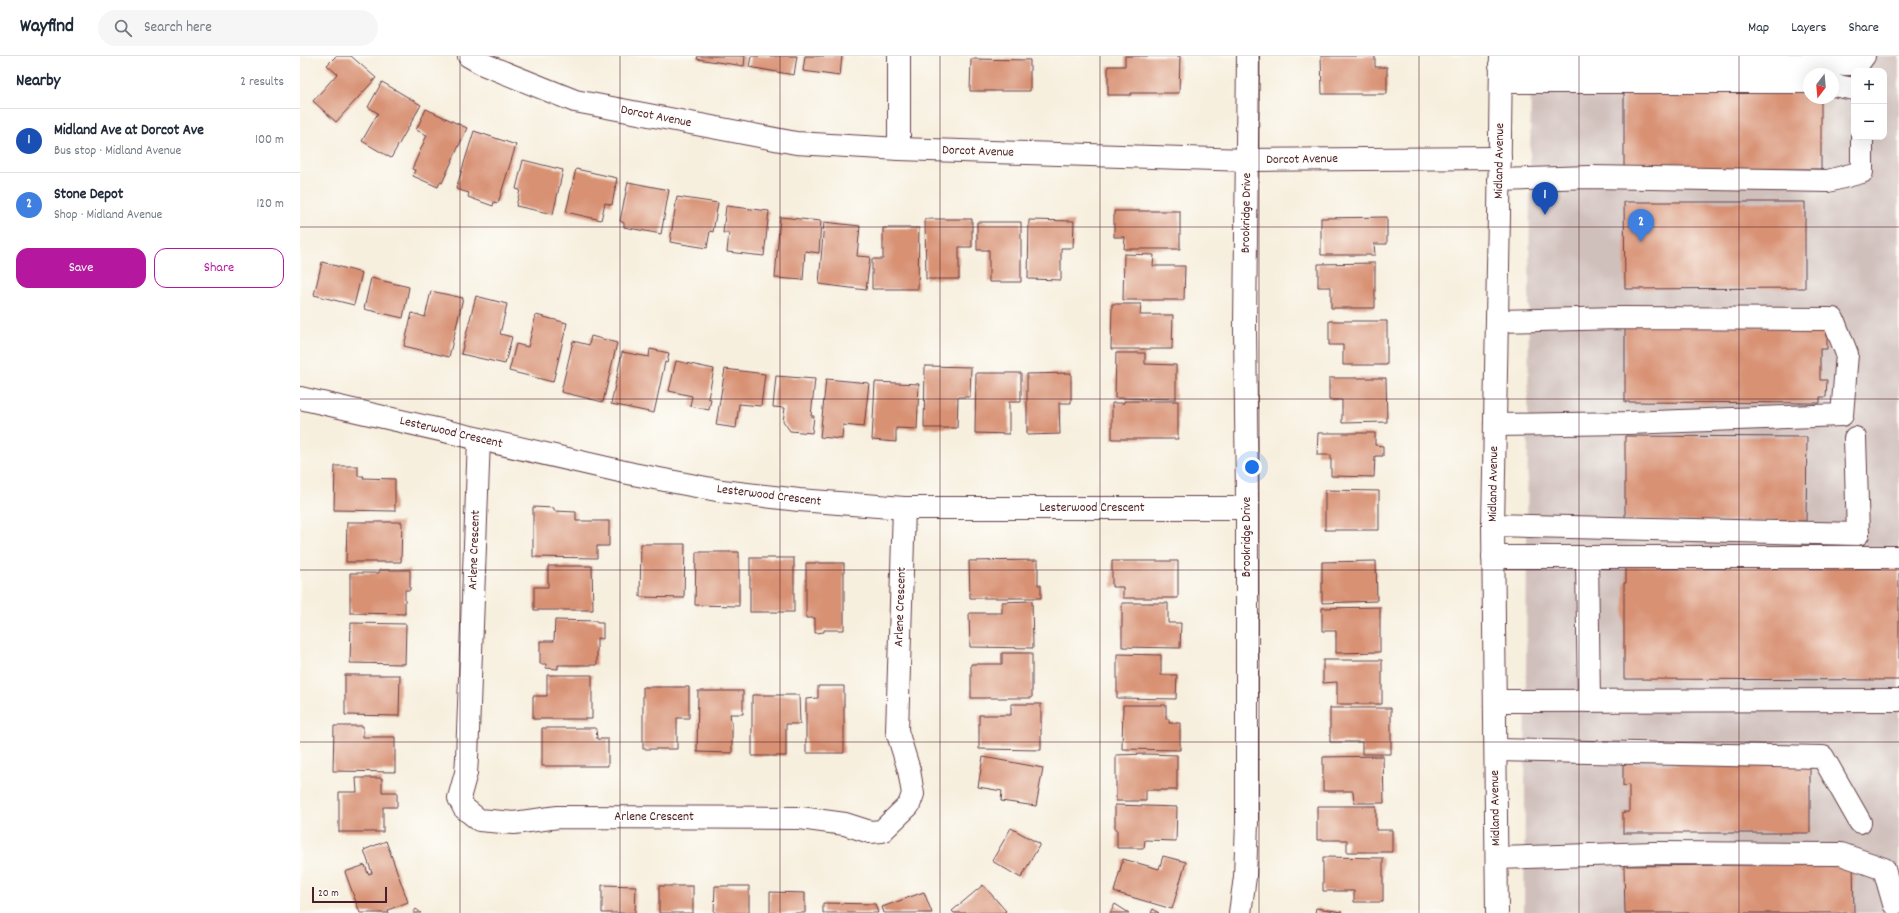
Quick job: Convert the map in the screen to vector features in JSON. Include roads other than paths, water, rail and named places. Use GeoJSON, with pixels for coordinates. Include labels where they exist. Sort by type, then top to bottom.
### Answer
{"type":"FeatureCollection","features":[{"type":"Feature","properties":{"kind":"street","name":"Dorcot Avenue"},"geometry":{"type":"LineString","coordinates":[[469,56],[483,64],[575,100],[796,143],[899,149],[1247,160],[1500,158]]}},
{"type":"Feature","properties":{"kind":"street"},"geometry":{"type":"LineString","coordinates":[[899,56],[899,149]]}},
{"type":"Feature","properties":{"kind":"street","name":"Brookridge Drive"},"geometry":{"type":"LineString","coordinates":[[1240,913],[1245,877],[1247,822],[1247,508],[1245,327],[1248,56]]}},
{"type":"Feature","properties":{"kind":"street"},"geometry":{"type":"LineString","coordinates":[[1500,68],[1858,64],[1864,56]]}},
{"type":"Feature","properties":{"kind":"street"},"geometry":{"type":"LineString","coordinates":[[1500,68],[1803,82]]}},
{"type":"Feature","properties":{"kind":"street","name":"Midland Avenue"},"geometry":{"type":"LineString","coordinates":[[1497,913],[1493,525],[1500,158],[1500,68]]}},
{"type":"Feature","properties":{"kind":"street"},"geometry":{"type":"LineString","coordinates":[[1839,86],[1851,88]]}},
{"type":"Feature","properties":{"kind":"street"},"geometry":{"type":"LineString","coordinates":[[1499,180],[1597,177],[1828,181],[1862,172],[1862,140]]}},
{"type":"Feature","properties":{"kind":"street"},"geometry":{"type":"LineString","coordinates":[[1495,425],[1628,423],[1842,415],[1847,354],[1833,319],[1619,318],[1497,320]]}},
{"type":"Feature","properties":{"kind":"street","name":"Lesterwood Crescent"},"geometry":{"type":"LineString","coordinates":[[300,398],[633,474],[722,490],[833,503],[904,508],[1247,508]]}},
{"type":"Feature","properties":{"kind":"street"},"geometry":{"type":"LineString","coordinates":[[1493,525],[1858,534],[1855,438]]}},
{"type":"Feature","properties":{"kind":"street","name":"Arlene Crescent"},"geometry":{"type":"LineString","coordinates":[[479,439],[467,758],[466,773],[459,798],[464,808],[479,820],[514,823],[558,817],[800,818],[845,824],[870,832],[882,831],[910,805],[913,794],[909,770],[897,731],[904,508]]}},
{"type":"Feature","properties":{"kind":"street"},"geometry":{"type":"LineString","coordinates":[[1493,557],[1899,557]]}},
{"type":"Feature","properties":{"kind":"street"},"geometry":{"type":"LineString","coordinates":[[1588,557],[1589,701]]}},
{"type":"Feature","properties":{"kind":"street"},"geometry":{"type":"LineString","coordinates":[[1495,701],[1899,700]]}},
{"type":"Feature","properties":{"kind":"street"},"geometry":{"type":"LineString","coordinates":[[1496,750],[1823,757],[1860,822]]}},
{"type":"Feature","properties":{"kind":"street"},"geometry":{"type":"LineString","coordinates":[[1497,858],[1654,852],[1841,854],[1884,869],[1894,904]]}},
{"type":"Feature","properties":{"kind":"place","name":"Midland Ave at Dorcot Ave"},"geometry":{"type":"Point","coordinates":[1545,215]}},
{"type":"Feature","properties":{"kind":"place","name":"Stone Depot"},"geometry":{"type":"Point","coordinates":[1641,242]}}]}
